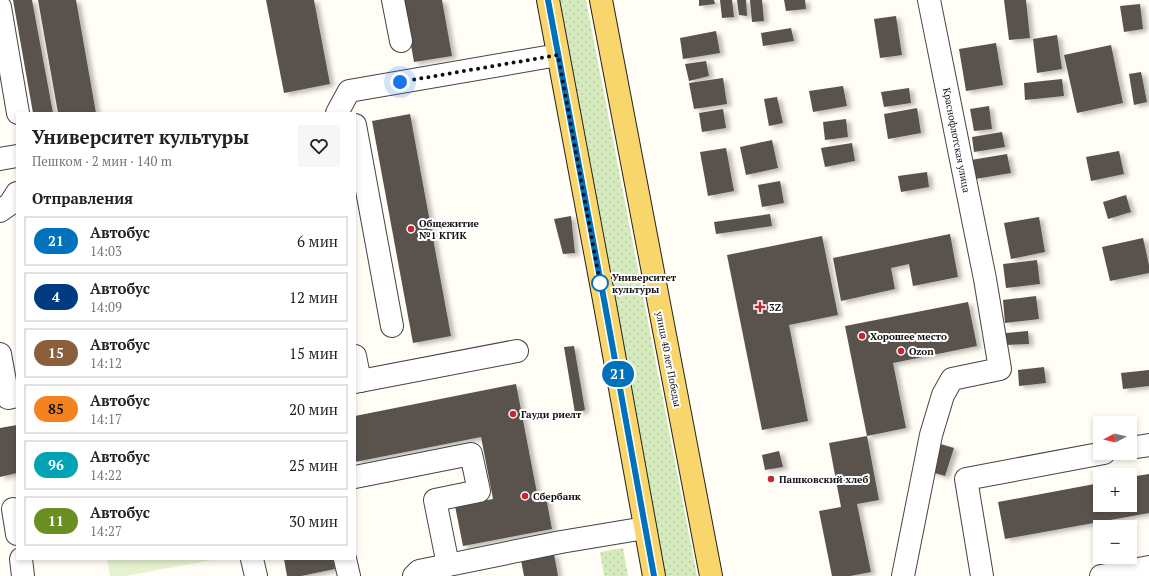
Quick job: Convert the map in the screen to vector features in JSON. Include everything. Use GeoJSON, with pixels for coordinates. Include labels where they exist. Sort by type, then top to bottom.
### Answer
{"type":"FeatureCollection","features":[{"type":"Feature","properties":{"kind":"main road"},"geometry":{"type":"LineString","coordinates":[[548,0],[654,576]]}},
{"type":"Feature","properties":{"kind":"main road","name":"улица 40 лет Победы"},"geometry":{"type":"LineString","coordinates":[[601,0],[711,576]]}},
{"type":"Feature","properties":{"kind":"street"},"geometry":{"type":"LineString","coordinates":[[393,0],[401,41]]}},
{"type":"Feature","properties":{"kind":"street","name":"Краснофлотская улица"},"geometry":{"type":"LineString","coordinates":[[902,576],[931,435],[944,395],[952,379],[1000,369],[985,280],[929,0]]}},
{"type":"Feature","properties":{"kind":"street"},"geometry":{"type":"LineString","coordinates":[[0,7],[5,61],[18,112]]}},
{"type":"Feature","properties":{"kind":"street"},"geometry":{"type":"LineString","coordinates":[[349,91],[558,55]]}},
{"type":"Feature","properties":{"kind":"street"},"geometry":{"type":"LineString","coordinates":[[338,112],[349,91]]}},
{"type":"Feature","properties":{"kind":"street"},"geometry":{"type":"LineString","coordinates":[[349,91],[353,112]]}},
{"type":"Feature","properties":{"kind":"street"},"geometry":{"type":"LineString","coordinates":[[356,130],[392,326]]}},
{"type":"Feature","properties":{"kind":"street"},"geometry":{"type":"LineString","coordinates":[[0,159],[16,156]]}},
{"type":"Feature","properties":{"kind":"street"},"geometry":{"type":"LineString","coordinates":[[0,211],[10,204],[16,195]]}},
{"type":"Feature","properties":{"kind":"street"},"geometry":{"type":"LineString","coordinates":[[356,369],[357,382],[517,351]]}},
{"type":"Feature","properties":{"kind":"street"},"geometry":{"type":"LineString","coordinates":[[0,354],[8,398],[16,396]]}},
{"type":"Feature","properties":{"kind":"street"},"geometry":{"type":"LineString","coordinates":[[1137,447],[1149,444]]}},
{"type":"Feature","properties":{"kind":"street"},"geometry":{"type":"LineString","coordinates":[[356,477],[471,454],[479,491],[435,500],[448,565]]}},
{"type":"Feature","properties":{"kind":"street"},"geometry":{"type":"LineString","coordinates":[[982,576],[966,479],[1093,455]]}},
{"type":"Feature","properties":{"kind":"street"},"geometry":{"type":"LineString","coordinates":[[10,509],[16,530]]}},
{"type":"Feature","properties":{"kind":"street"},"geometry":{"type":"LineString","coordinates":[[414,576],[419,571],[561,542],[645,528]]}},
{"type":"Feature","properties":{"kind":"street"},"geometry":{"type":"LineString","coordinates":[[21,560],[23,576]]}},
{"type":"Feature","properties":{"kind":"street"},"geometry":{"type":"LineString","coordinates":[[252,560],[256,576]]}},
{"type":"Feature","properties":{"kind":"street"},"geometry":{"type":"LineString","coordinates":[[346,560],[349,576]]}},
{"type":"Feature","properties":{"kind":"street"},"geometry":{"type":"LineString","coordinates":[[1101,576],[1149,567]]}},
{"type":"Feature","properties":{"kind":"green space"},"geometry":{"type":"Polygon","coordinates":[[[556,0],[586,0],[697,576],[666,576],[556,0]]]}},
{"type":"Feature","properties":{"kind":"green space"},"geometry":{"type":"Polygon","coordinates":[[[623,548],[628,576],[604,576],[600,552],[623,548]]]}},
{"type":"Feature","properties":{"kind":"green space"},"geometry":{"type":"Polygon","coordinates":[[[107,560],[212,560],[125,576],[110,576],[107,560]]]}},
{"type":"Feature","properties":{"kind":"building"},"geometry":{"type":"Polygon","coordinates":[[[13,0],[32,0],[53,112],[33,112],[13,0]]]}},
{"type":"Feature","properties":{"kind":"building"},"geometry":{"type":"Polygon","coordinates":[[[38,0],[76,0],[96,112],[58,112],[38,0]]]}},
{"type":"Feature","properties":{"kind":"building"},"geometry":{"type":"Polygon","coordinates":[[[266,0],[314,0],[330,84],[284,93],[266,0]]]}},
{"type":"Feature","properties":{"kind":"building"},"geometry":{"type":"Polygon","coordinates":[[[403,0],[442,0],[452,56],[414,62],[403,0]]]}},
{"type":"Feature","properties":{"kind":"building"},"geometry":{"type":"Polygon","coordinates":[[[699,0],[714,0],[715,4],[699,6],[699,0]]]}},
{"type":"Feature","properties":{"kind":"building"},"geometry":{"type":"Polygon","coordinates":[[[720,0],[732,0],[734,17],[722,18],[720,0]]]}},
{"type":"Feature","properties":{"kind":"building"},"geometry":{"type":"Polygon","coordinates":[[[737,0],[746,0],[747,16],[739,15],[737,0]]]}},
{"type":"Feature","properties":{"kind":"building"},"geometry":{"type":"Polygon","coordinates":[[[750,0],[762,0],[764,21],[752,22],[750,0]]]}},
{"type":"Feature","properties":{"kind":"building"},"geometry":{"type":"Polygon","coordinates":[[[784,0],[805,0],[806,9],[786,11],[784,0]]]}},
{"type":"Feature","properties":{"kind":"building"},"geometry":{"type":"Polygon","coordinates":[[[1004,0],[1026,0],[1030,38],[1009,40],[1004,0]]]}},
{"type":"Feature","properties":{"kind":"building"},"geometry":{"type":"Polygon","coordinates":[[[1140,4],[1143,29],[1124,32],[1120,6],[1140,4]]]}},
{"type":"Feature","properties":{"kind":"building"},"geometry":{"type":"Polygon","coordinates":[[[896,16],[902,55],[880,58],[874,19],[896,16]]]}},
{"type":"Feature","properties":{"kind":"building"},"geometry":{"type":"Polygon","coordinates":[[[791,28],[794,41],[763,46],[761,33],[791,28]]]}},
{"type":"Feature","properties":{"kind":"building"},"geometry":{"type":"Polygon","coordinates":[[[716,31],[720,53],[683,59],[680,38],[716,31]]]}},
{"type":"Feature","properties":{"kind":"building"},"geometry":{"type":"Polygon","coordinates":[[[1057,35],[1062,69],[1037,73],[1033,39],[1057,35]]]}},
{"type":"Feature","properties":{"kind":"building"},"geometry":{"type":"Polygon","coordinates":[[[996,43],[1003,85],[966,91],[959,49],[996,43]]]}},
{"type":"Feature","properties":{"kind":"building"},"geometry":{"type":"Polygon","coordinates":[[[1111,45],[1123,103],[1077,113],[1064,55],[1111,45]]]}},
{"type":"Feature","properties":{"kind":"building"},"geometry":{"type":"Polygon","coordinates":[[[706,61],[709,76],[689,81],[685,64],[706,61]]]}},
{"type":"Feature","properties":{"kind":"building"},"geometry":{"type":"Polygon","coordinates":[[[1141,72],[1147,102],[1134,105],[1129,74],[1141,72]]]}},
{"type":"Feature","properties":{"kind":"building"},"geometry":{"type":"Polygon","coordinates":[[[723,78],[727,104],[694,109],[689,83],[723,78]]]}},
{"type":"Feature","properties":{"kind":"building"},"geometry":{"type":"Polygon","coordinates":[[[1062,79],[1064,96],[1025,100],[1024,83],[1062,79]]]}},
{"type":"Feature","properties":{"kind":"building"},"geometry":{"type":"Polygon","coordinates":[[[843,86],[847,106],[813,112],[809,91],[843,86]]]}},
{"type":"Feature","properties":{"kind":"building"},"geometry":{"type":"Polygon","coordinates":[[[909,88],[911,103],[884,107],[881,92],[909,88]]]}},
{"type":"Feature","properties":{"kind":"building"},"geometry":{"type":"Polygon","coordinates":[[[777,97],[783,123],[769,126],[764,99],[777,97]]]}},
{"type":"Feature","properties":{"kind":"building"},"geometry":{"type":"Polygon","coordinates":[[[989,106],[992,129],[974,131],[970,109],[989,106]]]}},
{"type":"Feature","properties":{"kind":"building"},"geometry":{"type":"Polygon","coordinates":[[[917,108],[921,133],[888,139],[884,114],[917,108]]]}},
{"type":"Feature","properties":{"kind":"building"},"geometry":{"type":"Polygon","coordinates":[[[723,109],[726,128],[702,132],[699,113],[723,109]]]}},
{"type":"Feature","properties":{"kind":"building","name":"Общежитие №1 КГИК"},"geometry":{"type":"Polygon","coordinates":[[[410,114],[451,336],[413,343],[372,121],[410,114]]]}},
{"type":"Feature","properties":{"kind":"building"},"geometry":{"type":"Polygon","coordinates":[[[846,119],[848,137],[825,140],[823,122],[846,119]]]}},
{"type":"Feature","properties":{"kind":"building"},"geometry":{"type":"Polygon","coordinates":[[[1002,132],[1005,147],[974,152],[972,137],[1002,132]]]}},
{"type":"Feature","properties":{"kind":"building"},"geometry":{"type":"Polygon","coordinates":[[[772,140],[778,168],[746,175],[740,147],[772,140]]]}},
{"type":"Feature","properties":{"kind":"building"},"geometry":{"type":"Polygon","coordinates":[[[852,143],[855,161],[825,167],[821,148],[852,143]]]}},
{"type":"Feature","properties":{"kind":"building"},"geometry":{"type":"Polygon","coordinates":[[[726,148],[734,191],[708,196],[700,152],[726,148]]]}},
{"type":"Feature","properties":{"kind":"building"},"geometry":{"type":"Polygon","coordinates":[[[1119,151],[1124,174],[1091,181],[1086,157],[1119,151]]]}},
{"type":"Feature","properties":{"kind":"building"},"geometry":{"type":"Polygon","coordinates":[[[1007,154],[1011,173],[975,179],[971,160],[1007,154]]]}},
{"type":"Feature","properties":{"kind":"building"},"geometry":{"type":"Polygon","coordinates":[[[927,172],[929,187],[901,192],[898,176],[927,172]]]}},
{"type":"Feature","properties":{"kind":"building"},"geometry":{"type":"Polygon","coordinates":[[[780,181],[784,203],[762,207],[758,185],[780,181]]]}},
{"type":"Feature","properties":{"kind":"building"},"geometry":{"type":"Polygon","coordinates":[[[1126,195],[1131,212],[1108,219],[1103,202],[1126,195]]]}},
{"type":"Feature","properties":{"kind":"building"},"geometry":{"type":"Polygon","coordinates":[[[770,214],[772,226],[716,234],[714,222],[770,214]]]}},
{"type":"Feature","properties":{"kind":"building"},"geometry":{"type":"Polygon","coordinates":[[[571,216],[575,253],[563,254],[554,219],[571,216]]]}},
{"type":"Feature","properties":{"kind":"building"},"geometry":{"type":"Polygon","coordinates":[[[1039,217],[1045,252],[1011,259],[1004,223],[1039,217]]]}},
{"type":"Feature","properties":{"kind":"building"},"geometry":{"type":"Polygon","coordinates":[[[950,234],[958,277],[913,286],[909,264],[891,268],[895,289],[841,301],[833,258],[950,234]]]}},
{"type":"Feature","properties":{"kind":"building"},"geometry":{"type":"Polygon","coordinates":[[[822,236],[838,315],[789,325],[808,421],[762,430],[727,255],[822,236]]]}},
{"type":"Feature","properties":{"kind":"building"},"geometry":{"type":"Polygon","coordinates":[[[1143,238],[1149,265],[1149,273],[1110,281],[1102,247],[1143,238]]]}},
{"type":"Feature","properties":{"kind":"building"},"geometry":{"type":"Polygon","coordinates":[[[1037,260],[1040,284],[1006,288],[1003,264],[1037,260]]]}},
{"type":"Feature","properties":{"kind":"building"},"geometry":{"type":"Polygon","coordinates":[[[1036,296],[1039,319],[1005,323],[1003,300],[1036,296]]]}},
{"type":"Feature","properties":{"kind":"building"},"geometry":{"type":"Polygon","coordinates":[[[968,302],[977,346],[893,363],[906,428],[867,436],[845,326],[968,302]]]}},
{"type":"Feature","properties":{"kind":"building"},"geometry":{"type":"Polygon","coordinates":[[[1028,331],[1029,344],[1006,345],[1006,333],[1028,331]]]}},
{"type":"Feature","properties":{"kind":"building"},"geometry":{"type":"Polygon","coordinates":[[[574,346],[585,410],[575,413],[564,347],[574,346]]]}},
{"type":"Feature","properties":{"kind":"building"},"geometry":{"type":"Polygon","coordinates":[[[1044,367],[1046,383],[1019,386],[1018,370],[1044,367]]]}},
{"type":"Feature","properties":{"kind":"building"},"geometry":{"type":"Polygon","coordinates":[[[1149,370],[1149,386],[1123,389],[1121,373],[1149,370]]]}},
{"type":"Feature","properties":{"kind":"building"},"geometry":{"type":"Polygon","coordinates":[[[516,384],[537,493],[545,492],[552,529],[463,546],[455,506],[493,499],[481,437],[356,462],[356,416],[516,384]]]}},
{"type":"Feature","properties":{"kind":"building"},"geometry":{"type":"Polygon","coordinates":[[[16,425],[16,473],[0,477],[0,428],[16,425]]]}},
{"type":"Feature","properties":{"kind":"building"},"geometry":{"type":"Polygon","coordinates":[[[867,436],[879,500],[857,504],[871,572],[850,576],[832,576],[819,511],[841,507],[829,443],[867,436]]]}},
{"type":"Feature","properties":{"kind":"building"},"geometry":{"type":"Polygon","coordinates":[[[937,443],[954,448],[945,476],[928,471],[937,443]]]}},
{"type":"Feature","properties":{"kind":"building"},"geometry":{"type":"Polygon","coordinates":[[[779,451],[783,467],[765,470],[762,455],[779,451]]]}},
{"type":"Feature","properties":{"kind":"building"},"geometry":{"type":"Polygon","coordinates":[[[1149,474],[1149,513],[1110,520],[1093,520],[1093,523],[1005,539],[998,502],[1093,484],[1093,512],[1137,512],[1137,476],[1149,474]]]}},
{"type":"Feature","properties":{"kind":"building"},"geometry":{"type":"Polygon","coordinates":[[[554,554],[558,576],[524,576],[521,560],[554,554]]]}},
{"type":"Feature","properties":{"kind":"building"},"geometry":{"type":"Polygon","coordinates":[[[284,560],[333,560],[335,569],[301,576],[287,576],[284,560]]]}},
{"type":"Feature","properties":{"kind":"bus line","name":"21"},"geometry":{"type":"LineString","coordinates":[[548,0],[654,576]]}},
{"type":"Feature","properties":{"kind":"place","name":"Общежитие №1 КГИК"},"geometry":{"type":"Point","coordinates":[411,229]}},
{"type":"Feature","properties":{"kind":"place","name":"Университет культуры"},"geometry":{"type":"Point","coordinates":[600,283]}},
{"type":"Feature","properties":{"kind":"place","name":"3Z"},"geometry":{"type":"Point","coordinates":[760,307]}},
{"type":"Feature","properties":{"kind":"place","name":"Хорошее место"},"geometry":{"type":"Point","coordinates":[862,336]}},
{"type":"Feature","properties":{"kind":"place","name":"Ozon"},"geometry":{"type":"Point","coordinates":[901,351]}},
{"type":"Feature","properties":{"kind":"place","name":"Гауди риелт"},"geometry":{"type":"Point","coordinates":[513,414]}},
{"type":"Feature","properties":{"kind":"place","name":"Пашковский хлеб"},"geometry":{"type":"Point","coordinates":[771,479]}},
{"type":"Feature","properties":{"kind":"place","name":"Сбербанк"},"geometry":{"type":"Point","coordinates":[525,496]}},
{"type":"Feature","properties":{"kind":"route"},"geometry":{"type":"LineString","coordinates":[[400,82],[558,55],[600,283]]}}]}
